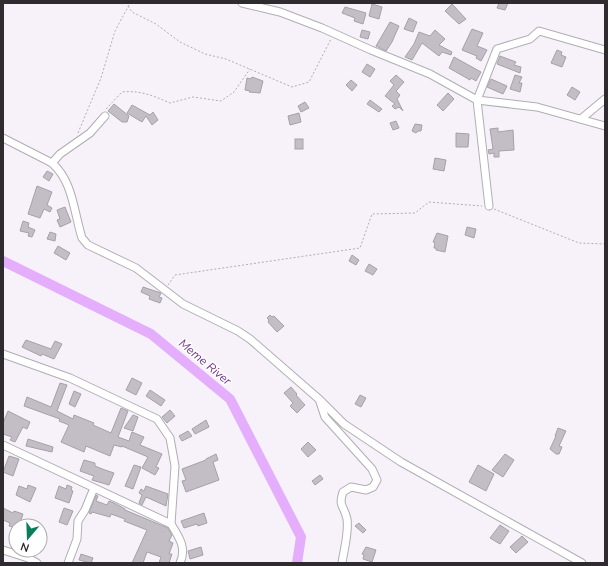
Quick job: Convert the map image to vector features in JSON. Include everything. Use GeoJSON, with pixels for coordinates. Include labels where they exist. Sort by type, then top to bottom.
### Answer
{"type":"FeatureCollection","features":[{"type":"Feature","properties":{"kind":"street"},"geometry":{"type":"LineString","coordinates":[[242,3],[280,12],[334,34],[430,74],[477,100],[538,107],[605,126]]}},
{"type":"Feature","properties":{"kind":"street"},"geometry":{"type":"LineString","coordinates":[[489,206],[477,100],[497,49],[530,39],[539,31],[605,50]]}},
{"type":"Feature","properties":{"kind":"street"},"geometry":{"type":"LineString","coordinates":[[581,119],[605,99]]}},
{"type":"Feature","properties":{"kind":"street"},"geometry":{"type":"LineString","coordinates":[[52,163],[60,154],[90,133],[105,116]]}},
{"type":"Feature","properties":{"kind":"street"},"geometry":{"type":"LineString","coordinates":[[3,138],[52,163],[66,181],[82,238],[88,245],[136,268],[183,304],[238,331],[250,339],[320,400],[344,424],[401,462],[582,563]]}},
{"type":"Feature","properties":{"kind":"street"},"geometry":{"type":"LineString","coordinates":[[3,354],[70,378],[157,419],[170,438],[175,466],[171,524]]}},
{"type":"Feature","properties":{"kind":"street"},"geometry":{"type":"LineString","coordinates":[[320,400],[325,417],[372,469],[377,480],[373,486],[366,490],[350,487],[342,492],[340,502],[346,518],[347,532],[342,563]]}},
{"type":"Feature","properties":{"kind":"street"},"geometry":{"type":"LineString","coordinates":[[3,445],[171,524],[182,540],[184,555],[180,563]]}},
{"type":"Feature","properties":{"kind":"street"},"geometry":{"type":"LineString","coordinates":[[68,563],[77,539],[78,521],[85,510],[94,488]]}},
{"type":"Feature","properties":{"kind":"street"},"geometry":{"type":"LineString","coordinates":[[3,550],[28,558],[37,563]]}},
{"type":"Feature","properties":{"kind":"path"},"geometry":{"type":"LineString","coordinates":[[78,134],[101,78],[115,30],[130,3]]}},
{"type":"Feature","properties":{"kind":"path"},"geometry":{"type":"LineString","coordinates":[[128,6],[132,12],[156,24],[180,42],[205,54],[226,59],[292,87],[309,82],[334,34]]}},
{"type":"Feature","properties":{"kind":"path"},"geometry":{"type":"LineString","coordinates":[[105,116],[106,107],[122,92],[135,91],[155,96],[170,103],[193,97],[221,101],[234,92],[250,69]]}},
{"type":"Feature","properties":{"kind":"path"},"geometry":{"type":"LineString","coordinates":[[165,290],[175,275],[360,248],[372,214],[415,213],[430,202],[489,206],[579,243],[605,244]]}},
{"type":"Feature","properties":{"kind":"building"},"geometry":{"type":"Polygon","coordinates":[[[499,3],[508,3],[505,10],[497,8],[499,3]]]}},
{"type":"Feature","properties":{"kind":"building"},"geometry":{"type":"Polygon","coordinates":[[[372,4],[382,7],[379,19],[369,16],[372,4]]]}},
{"type":"Feature","properties":{"kind":"building"},"geometry":{"type":"Polygon","coordinates":[[[452,4],[466,19],[459,24],[445,11],[452,4]]]}},
{"type":"Feature","properties":{"kind":"building"},"geometry":{"type":"Polygon","coordinates":[[[345,7],[366,13],[363,24],[354,21],[355,18],[342,13],[345,7]]]}},
{"type":"Feature","properties":{"kind":"building"},"geometry":{"type":"Polygon","coordinates":[[[409,18],[417,22],[413,32],[404,29],[409,18]]]}},
{"type":"Feature","properties":{"kind":"building"},"geometry":{"type":"Polygon","coordinates":[[[390,22],[399,26],[386,51],[376,46],[390,22]]]}},
{"type":"Feature","properties":{"kind":"building"},"geometry":{"type":"Polygon","coordinates":[[[472,29],[483,33],[477,46],[487,50],[481,61],[476,58],[477,56],[462,50],[472,29]]]}},
{"type":"Feature","properties":{"kind":"building"},"geometry":{"type":"Polygon","coordinates":[[[362,30],[370,32],[368,39],[360,37],[362,30]]]}},
{"type":"Feature","properties":{"kind":"building"},"geometry":{"type":"Polygon","coordinates":[[[435,30],[445,39],[439,45],[452,52],[451,55],[442,52],[439,56],[422,43],[412,60],[405,57],[414,44],[419,32],[430,36],[435,30]]]}},
{"type":"Feature","properties":{"kind":"building"},"geometry":{"type":"Polygon","coordinates":[[[557,50],[562,52],[561,55],[566,57],[562,67],[551,63],[557,50]]]}},
{"type":"Feature","properties":{"kind":"building"},"geometry":{"type":"Polygon","coordinates":[[[500,56],[516,62],[514,65],[521,67],[520,73],[497,64],[500,56]]]}},
{"type":"Feature","properties":{"kind":"building"},"geometry":{"type":"Polygon","coordinates":[[[454,57],[481,72],[476,81],[471,78],[470,80],[449,68],[454,57]]]}},
{"type":"Feature","properties":{"kind":"building"},"geometry":{"type":"Polygon","coordinates":[[[367,64],[375,69],[370,77],[362,72],[367,64]]]}},
{"type":"Feature","properties":{"kind":"building"},"geometry":{"type":"Polygon","coordinates":[[[396,75],[404,82],[396,91],[400,95],[397,99],[403,111],[399,107],[395,109],[392,106],[395,104],[385,96],[394,85],[390,81],[396,75]]]}},
{"type":"Feature","properties":{"kind":"building"},"geometry":{"type":"Polygon","coordinates":[[[515,75],[522,77],[519,83],[522,83],[520,92],[510,89],[515,75]]]}},
{"type":"Feature","properties":{"kind":"building"},"geometry":{"type":"Polygon","coordinates":[[[252,77],[263,81],[260,93],[245,90],[247,78],[251,79],[252,77]]]}},
{"type":"Feature","properties":{"kind":"building"},"geometry":{"type":"Polygon","coordinates":[[[491,79],[507,86],[503,94],[487,87],[491,79]]]}},
{"type":"Feature","properties":{"kind":"building"},"geometry":{"type":"Polygon","coordinates":[[[351,80],[357,85],[352,91],[346,85],[351,80]]]}},
{"type":"Feature","properties":{"kind":"building"},"geometry":{"type":"Polygon","coordinates":[[[572,87],[580,92],[575,100],[567,95],[572,87]]]}},
{"type":"Feature","properties":{"kind":"building"},"geometry":{"type":"Polygon","coordinates":[[[448,93],[454,99],[443,111],[437,105],[448,93]]]}},
{"type":"Feature","properties":{"kind":"building"},"geometry":{"type":"Polygon","coordinates":[[[370,100],[382,109],[379,112],[367,104],[370,100]]]}},
{"type":"Feature","properties":{"kind":"building"},"geometry":{"type":"Polygon","coordinates":[[[305,102],[309,108],[301,112],[298,106],[305,102]]]}},
{"type":"Feature","properties":{"kind":"building"},"geometry":{"type":"Polygon","coordinates":[[[114,104],[129,116],[127,122],[122,122],[108,111],[114,104]]]}},
{"type":"Feature","properties":{"kind":"building"},"geometry":{"type":"Polygon","coordinates":[[[132,105],[150,115],[153,112],[158,120],[152,125],[146,116],[142,122],[127,113],[132,105]]]}},
{"type":"Feature","properties":{"kind":"building"},"geometry":{"type":"Polygon","coordinates":[[[299,113],[301,122],[290,125],[288,116],[299,113]]]}},
{"type":"Feature","properties":{"kind":"building"},"geometry":{"type":"Polygon","coordinates":[[[396,121],[399,128],[393,130],[390,123],[396,121]]]}},
{"type":"Feature","properties":{"kind":"building"},"geometry":{"type":"Polygon","coordinates":[[[415,124],[422,125],[421,131],[416,133],[412,131],[415,124]]]}},
{"type":"Feature","properties":{"kind":"building"},"geometry":{"type":"Polygon","coordinates":[[[498,128],[498,132],[513,130],[514,150],[499,151],[499,157],[494,157],[494,153],[489,154],[488,150],[493,149],[490,129],[498,128]]]}},
{"type":"Feature","properties":{"kind":"building"},"geometry":{"type":"Polygon","coordinates":[[[456,133],[469,134],[468,147],[456,147],[456,133]]]}},
{"type":"Feature","properties":{"kind":"building"},"geometry":{"type":"Polygon","coordinates":[[[295,139],[303,139],[303,149],[295,149],[295,139]]]}},
{"type":"Feature","properties":{"kind":"building"},"geometry":{"type":"Polygon","coordinates":[[[435,158],[446,160],[444,171],[433,169],[435,158]]]}},
{"type":"Feature","properties":{"kind":"building"},"geometry":{"type":"Polygon","coordinates":[[[47,171],[53,174],[49,181],[43,177],[47,171]]]}},
{"type":"Feature","properties":{"kind":"building"},"geometry":{"type":"Polygon","coordinates":[[[37,186],[52,192],[47,205],[52,208],[50,212],[44,209],[40,218],[28,214],[37,186]]]}},
{"type":"Feature","properties":{"kind":"building"},"geometry":{"type":"Polygon","coordinates":[[[65,207],[71,222],[60,227],[57,220],[60,219],[57,210],[65,207]]]}},
{"type":"Feature","properties":{"kind":"building"},"geometry":{"type":"Polygon","coordinates":[[[23,221],[29,223],[28,227],[35,230],[32,237],[28,236],[29,233],[20,231],[23,221]]]}},
{"type":"Feature","properties":{"kind":"building"},"geometry":{"type":"Polygon","coordinates":[[[467,227],[476,229],[474,238],[465,235],[467,227]]]}},
{"type":"Feature","properties":{"kind":"building"},"geometry":{"type":"Polygon","coordinates":[[[50,232],[56,234],[55,241],[47,239],[50,232]]]}},
{"type":"Feature","properties":{"kind":"building"},"geometry":{"type":"Polygon","coordinates":[[[437,233],[448,236],[445,252],[434,248],[435,243],[433,242],[437,233]]]}},
{"type":"Feature","properties":{"kind":"building"},"geometry":{"type":"Polygon","coordinates":[[[58,246],[70,253],[66,260],[54,253],[58,246]]]}},
{"type":"Feature","properties":{"kind":"building"},"geometry":{"type":"Polygon","coordinates":[[[352,255],[359,260],[356,265],[349,261],[352,255]]]}},
{"type":"Feature","properties":{"kind":"building"},"geometry":{"type":"Polygon","coordinates":[[[369,264],[377,269],[373,275],[365,271],[369,264]]]}},
{"type":"Feature","properties":{"kind":"building"},"geometry":{"type":"Polygon","coordinates":[[[143,287],[161,293],[159,297],[162,298],[160,303],[149,299],[150,296],[141,292],[143,287]]]}},
{"type":"Feature","properties":{"kind":"building"},"geometry":{"type":"Polygon","coordinates":[[[270,315],[272,317],[274,316],[284,326],[277,332],[268,322],[269,320],[267,318],[270,315]]]}},
{"type":"Feature","properties":{"kind":"building"},"geometry":{"type":"Polygon","coordinates":[[[26,340],[51,349],[55,341],[62,344],[54,359],[42,354],[41,356],[22,347],[26,340]]]}},
{"type":"Feature","properties":{"kind":"building"},"geometry":{"type":"Polygon","coordinates":[[[132,378],[142,383],[136,395],[126,390],[132,378]]]}},
{"type":"Feature","properties":{"kind":"building"},"geometry":{"type":"Polygon","coordinates":[[[60,383],[67,385],[57,411],[73,419],[74,415],[94,423],[93,425],[111,433],[121,408],[128,411],[118,437],[129,441],[132,432],[144,437],[140,445],[162,454],[156,467],[159,468],[155,475],[142,468],[148,457],[122,446],[114,445],[110,456],[86,446],[84,452],[61,442],[69,425],[59,421],[60,419],[24,406],[27,397],[51,407],[60,383]]]}},
{"type":"Feature","properties":{"kind":"building"},"geometry":{"type":"Polygon","coordinates":[[[291,387],[305,405],[297,413],[290,406],[293,403],[284,393],[291,387]]]}},
{"type":"Feature","properties":{"kind":"building"},"geometry":{"type":"Polygon","coordinates":[[[150,390],[165,400],[161,406],[146,396],[150,390]]]}},
{"type":"Feature","properties":{"kind":"building"},"geometry":{"type":"Polygon","coordinates":[[[74,391],[81,394],[75,407],[69,404],[74,391]]]}},
{"type":"Feature","properties":{"kind":"building"},"geometry":{"type":"Polygon","coordinates":[[[360,395],[366,398],[361,407],[355,404],[360,395]]]}},
{"type":"Feature","properties":{"kind":"building"},"geometry":{"type":"Polygon","coordinates":[[[170,410],[175,416],[167,423],[162,417],[170,410]]]}},
{"type":"Feature","properties":{"kind":"building"},"geometry":{"type":"Polygon","coordinates":[[[8,411],[30,422],[27,429],[23,427],[15,442],[10,440],[12,437],[3,434],[3,423],[8,411]]]}},
{"type":"Feature","properties":{"kind":"building"},"geometry":{"type":"Polygon","coordinates":[[[133,415],[138,417],[133,431],[124,428],[133,415]]]}},
{"type":"Feature","properties":{"kind":"building"},"geometry":{"type":"Polygon","coordinates":[[[206,420],[209,427],[195,434],[192,429],[206,420]]]}},
{"type":"Feature","properties":{"kind":"building"},"geometry":{"type":"Polygon","coordinates":[[[558,428],[566,431],[559,446],[562,447],[559,454],[556,454],[550,449],[558,428]]]}},
{"type":"Feature","properties":{"kind":"building"},"geometry":{"type":"Polygon","coordinates":[[[188,431],[192,436],[182,441],[179,436],[188,431]]]}},
{"type":"Feature","properties":{"kind":"building"},"geometry":{"type":"Polygon","coordinates":[[[28,439],[53,447],[52,452],[26,446],[28,439]]]}},
{"type":"Feature","properties":{"kind":"building"},"geometry":{"type":"Polygon","coordinates":[[[308,442],[316,450],[308,457],[301,449],[308,442]]]}},
{"type":"Feature","properties":{"kind":"building"},"geometry":{"type":"Polygon","coordinates":[[[216,454],[218,460],[213,462],[219,480],[186,492],[182,481],[186,480],[182,469],[206,460],[216,454]]]}},
{"type":"Feature","properties":{"kind":"building"},"geometry":{"type":"Polygon","coordinates":[[[505,454],[514,460],[503,477],[492,470],[505,454]]]}},
{"type":"Feature","properties":{"kind":"building"},"geometry":{"type":"Polygon","coordinates":[[[9,456],[19,459],[13,476],[3,472],[9,456]]]}},
{"type":"Feature","properties":{"kind":"building"},"geometry":{"type":"Polygon","coordinates":[[[84,460],[95,463],[95,466],[114,473],[109,485],[92,480],[94,476],[80,471],[84,460]]]}},
{"type":"Feature","properties":{"kind":"building"},"geometry":{"type":"Polygon","coordinates":[[[134,465],[141,467],[133,489],[125,486],[134,465]]]}},
{"type":"Feature","properties":{"kind":"building"},"geometry":{"type":"Polygon","coordinates":[[[478,465],[494,474],[486,491],[469,482],[478,465]]]}},
{"type":"Feature","properties":{"kind":"building"},"geometry":{"type":"Polygon","coordinates":[[[320,475],[323,479],[315,485],[312,481],[320,475]]]}},
{"type":"Feature","properties":{"kind":"building"},"geometry":{"type":"Polygon","coordinates":[[[28,485],[36,488],[30,502],[16,495],[19,486],[27,489],[28,485]]]}},
{"type":"Feature","properties":{"kind":"building"},"geometry":{"type":"Polygon","coordinates":[[[67,485],[72,487],[71,490],[73,491],[69,503],[55,498],[59,486],[66,489],[67,485]]]}},
{"type":"Feature","properties":{"kind":"building"},"geometry":{"type":"Polygon","coordinates":[[[146,486],[168,494],[166,506],[146,497],[142,505],[139,503],[142,495],[139,493],[141,489],[144,491],[146,486]]]}},
{"type":"Feature","properties":{"kind":"building"},"geometry":{"type":"Polygon","coordinates":[[[96,495],[98,496],[96,501],[107,505],[109,501],[125,510],[168,528],[172,535],[169,541],[173,543],[169,554],[172,554],[169,563],[159,563],[161,557],[147,552],[143,563],[132,563],[147,530],[111,514],[110,517],[92,512],[91,514],[89,513],[96,495]]]}},
{"type":"Feature","properties":{"kind":"building"},"geometry":{"type":"Polygon","coordinates":[[[3,508],[13,513],[14,511],[23,514],[22,518],[8,518],[8,522],[3,520],[3,508]]]}},
{"type":"Feature","properties":{"kind":"building"},"geometry":{"type":"Polygon","coordinates":[[[64,508],[73,511],[67,525],[59,522],[64,508]]]}},
{"type":"Feature","properties":{"kind":"building"},"geometry":{"type":"Polygon","coordinates":[[[204,513],[207,523],[184,528],[181,521],[204,513]]]}},
{"type":"Feature","properties":{"kind":"building"},"geometry":{"type":"Polygon","coordinates":[[[359,523],[366,530],[363,533],[355,526],[359,523]]]}},
{"type":"Feature","properties":{"kind":"building"},"geometry":{"type":"Polygon","coordinates":[[[500,525],[509,531],[500,544],[490,538],[500,525]]]}},
{"type":"Feature","properties":{"kind":"building"},"geometry":{"type":"Polygon","coordinates":[[[522,536],[528,542],[516,553],[510,547],[522,536]]]}},
{"type":"Feature","properties":{"kind":"building"},"geometry":{"type":"Polygon","coordinates":[[[201,547],[203,555],[190,559],[188,551],[201,547]]]}},
{"type":"Feature","properties":{"kind":"building"},"geometry":{"type":"Polygon","coordinates":[[[366,547],[376,550],[372,562],[363,559],[364,555],[362,554],[366,547]]]}},
{"type":"Feature","properties":{"kind":"building"},"geometry":{"type":"Polygon","coordinates":[[[81,554],[93,558],[91,563],[79,560],[81,554]]]}},
{"type":"Feature","properties":{"kind":"waterway","name":"Meme River"},"geometry":{"type":"LineString","coordinates":[[3,261],[151,334],[230,399],[301,537],[297,563]]}}]}
